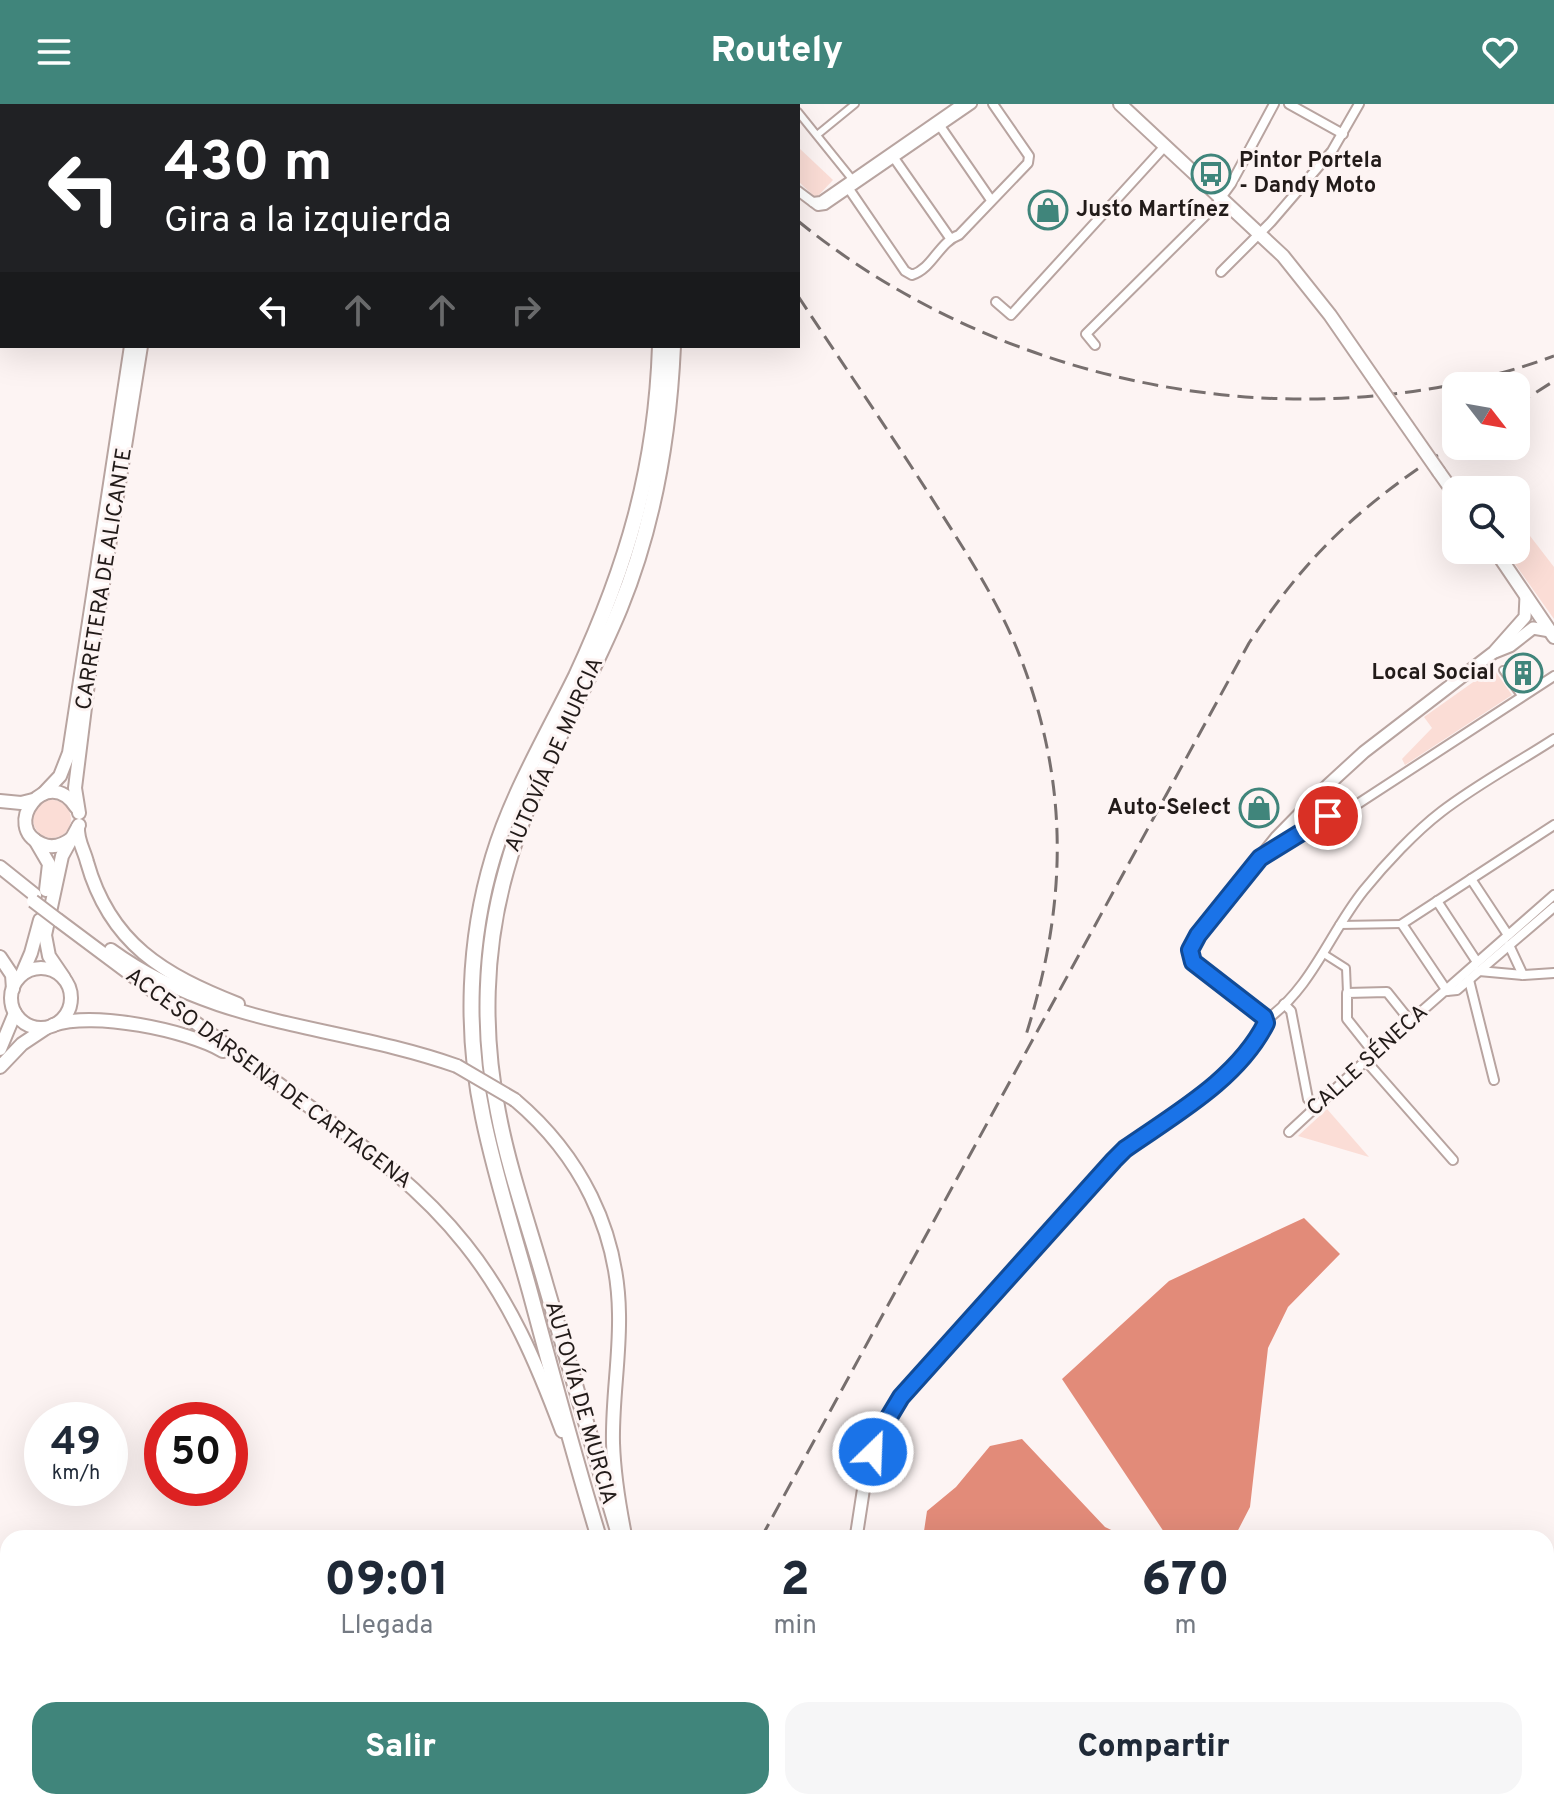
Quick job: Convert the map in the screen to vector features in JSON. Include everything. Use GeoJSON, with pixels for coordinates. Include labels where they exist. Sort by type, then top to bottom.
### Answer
{"type":"FeatureCollection","features":[{"type":"Feature","properties":{"kind":"highway","name":"AUTOVÍA DE MURCIA"},"geometry":{"type":"LineString","coordinates":[[620,1530],[504,1138],[489,1046],[490,960],[500,893],[522,821],[628,549],[653,437],[660,348]]}},
{"type":"Feature","properties":{"kind":"highway","name":"AUTOVÍA DE MURCIA"},"geometry":{"type":"LineString","coordinates":[[597,1530],[486,1131],[472,1034],[477,935],[490,867],[507,818],[620,607],[643,541],[665,439],[673,348]]}},
{"type":"Feature","properties":{"kind":"main road"},"geometry":{"type":"LineString","coordinates":[[1124,105],[1260,233],[1316,297],[1442,476]]}},
{"type":"Feature","properties":{"kind":"main road","name":"CARRETERA DE ALICANTE"},"geometry":{"type":"LineString","coordinates":[[38,797],[60,776],[69,753],[131,348]]}},
{"type":"Feature","properties":{"kind":"main road","name":"CARRETERA DE ALICANTE"},"geometry":{"type":"LineString","coordinates":[[79,813],[75,788],[91,659],[141,348]]}},
{"type":"Feature","properties":{"kind":"main road"},"geometry":{"type":"LineString","coordinates":[[1504,564],[1552,634]]}},
{"type":"Feature","properties":{"kind":"main road"},"geometry":{"type":"LineString","coordinates":[[857,1530],[866,1473],[880,1432],[901,1397],[1114,1160],[1225,1076],[1259,1036],[1266,1020],[1193,962],[1190,950],[1193,943],[1260,858],[1321,792],[1364,752],[1494,652],[1525,617],[1528,607],[1526,596]]}},
{"type":"Feature","properties":{"kind":"main road"},"geometry":{"type":"LineString","coordinates":[[1525,617],[1540,615]]}},
{"type":"Feature","properties":{"kind":"main road"},"geometry":{"type":"LineString","coordinates":[[1494,652],[1510,646],[1533,628],[1540,615]]}},
{"type":"Feature","properties":{"kind":"main road"},"geometry":{"type":"LineString","coordinates":[[1533,628],[1552,634]]}},
{"type":"Feature","properties":{"kind":"main road"},"geometry":{"type":"LineString","coordinates":[[0,801],[21,803],[56,792],[67,796],[79,813],[75,832],[60,862],[45,935],[49,956],[71,992],[70,1005],[64,1017],[22,1044],[0,1067]]}},
{"type":"Feature","properties":{"kind":"main road"},"geometry":{"type":"LineString","coordinates":[[38,797],[26,811],[25,819],[47,858],[49,876],[31,953],[15,984],[11,1001],[15,1013],[29,1025],[50,1026],[91,1020],[184,1034],[231,1056],[323,1117]]}},
{"type":"Feature","properties":{"kind":"main road"},"geometry":{"type":"LineString","coordinates":[[33,838],[45,845],[55,846],[75,832]]}},
{"type":"Feature","properties":{"kind":"main road"},"geometry":{"type":"LineString","coordinates":[[75,832],[105,907],[129,940],[161,968],[192,985],[252,1010],[376,1044]]}},
{"type":"Feature","properties":{"kind":"main road","name":"ACCESO DÁRSENA DE CARTAGENA"},"geometry":{"type":"LineString","coordinates":[[0,867],[34,898]]}},
{"type":"Feature","properties":{"kind":"main road","name":"ACCESO DÁRSENA DE CARTAGENA"},"geometry":{"type":"LineString","coordinates":[[0,876],[34,898],[323,1117],[406,1182],[447,1223],[480,1265],[525,1337],[576,1475],[583,1486]]}},
{"type":"Feature","properties":{"kind":"main road","name":"ACCESO DÁRSENA DE CARTAGENA"},"geometry":{"type":"LineString","coordinates":[[58,916],[132,964],[191,996],[249,1015],[457,1066],[531,1113],[567,1155],[599,1211],[612,1248],[619,1316],[614,1463],[621,1530]]}},
{"type":"Feature","properties":{"kind":"main road"},"geometry":{"type":"LineString","coordinates":[[0,957],[15,984]]}},
{"type":"Feature","properties":{"kind":"main road"},"geometry":{"type":"LineString","coordinates":[[15,984],[28,971],[41,968],[53,970],[64,978]]}},
{"type":"Feature","properties":{"kind":"main road"},"geometry":{"type":"LineString","coordinates":[[0,1049],[15,1013]]}},
{"type":"Feature","properties":{"kind":"street"},"geometry":{"type":"LineString","coordinates":[[817,135],[855,104]]}},
{"type":"Feature","properties":{"kind":"street"},"geometry":{"type":"LineString","coordinates":[[813,202],[821,201],[961,104]]}},
{"type":"Feature","properties":{"kind":"street"},"geometry":{"type":"LineString","coordinates":[[800,192],[822,207],[972,104]]}},
{"type":"Feature","properties":{"kind":"street"},"geometry":{"type":"LineString","coordinates":[[849,189],[905,271],[915,274],[950,238],[959,235],[1028,163],[1029,156],[993,104]]}},
{"type":"Feature","properties":{"kind":"street"},"geometry":{"type":"LineString","coordinates":[[1095,345],[1086,334],[1222,198],[1274,104]]}},
{"type":"Feature","properties":{"kind":"street"},"geometry":{"type":"LineString","coordinates":[[1289,104],[1343,134]]}},
{"type":"Feature","properties":{"kind":"street"},"geometry":{"type":"LineString","coordinates":[[1221,272],[1332,151],[1359,104]]}},
{"type":"Feature","properties":{"kind":"street"},"geometry":{"type":"LineString","coordinates":[[800,114],[852,179]]}},
{"type":"Feature","properties":{"kind":"street"},"geometry":{"type":"LineString","coordinates":[[940,126],[991,200]]}},
{"type":"Feature","properties":{"kind":"street"},"geometry":{"type":"LineString","coordinates":[[996,302],[1011,315],[1166,145]]}},
{"type":"Feature","properties":{"kind":"street"},"geometry":{"type":"LineString","coordinates":[[894,158],[950,238]]}},
{"type":"Feature","properties":{"kind":"street"},"geometry":{"type":"LineString","coordinates":[[1503,670],[1522,697]]}},
{"type":"Feature","properties":{"kind":"street"},"geometry":{"type":"LineString","coordinates":[[1260,858],[1328,816],[1353,807],[1554,676]]}},
{"type":"Feature","properties":{"kind":"street"},"geometry":{"type":"LineString","coordinates":[[1266,1020],[1284,1004],[1324,954],[1339,925],[1379,873],[1442,811],[1554,739]]}},
{"type":"Feature","properties":{"kind":"street"},"geometry":{"type":"LineString","coordinates":[[1321,792],[1328,816]]}},
{"type":"Feature","properties":{"kind":"street"},"geometry":{"type":"LineString","coordinates":[[1339,925],[1402,924],[1554,825]]}},
{"type":"Feature","properties":{"kind":"street"},"geometry":{"type":"LineString","coordinates":[[1471,879],[1509,940],[1523,975]]}},
{"type":"Feature","properties":{"kind":"street","name":"CALLE SÉNECA"},"geometry":{"type":"LineString","coordinates":[[1509,940],[1554,895]]}},
{"type":"Feature","properties":{"kind":"street"},"geometry":{"type":"LineString","coordinates":[[1437,901],[1478,966],[1523,975],[1554,973]]}},
{"type":"Feature","properties":{"kind":"street","name":"CALLE SÉNECA"},"geometry":{"type":"LineString","coordinates":[[1289,1132],[1447,991],[1554,907]]}},
{"type":"Feature","properties":{"kind":"street"},"geometry":{"type":"LineString","coordinates":[[1402,924],[1447,991]]}},
{"type":"Feature","properties":{"kind":"street"},"geometry":{"type":"LineString","coordinates":[[1324,954],[1346,968],[1347,1019],[1374,1053]]}},
{"type":"Feature","properties":{"kind":"street","name":"CALLE SÉNECA"},"geometry":{"type":"LineString","coordinates":[[1447,991],[1457,990],[1469,980],[1478,966]]}},
{"type":"Feature","properties":{"kind":"street"},"geometry":{"type":"LineString","coordinates":[[1469,980],[1494,1080]]}},
{"type":"Feature","properties":{"kind":"street"},"geometry":{"type":"LineString","coordinates":[[1347,993],[1387,992],[1411,1022]]}},
{"type":"Feature","properties":{"kind":"street"},"geometry":{"type":"LineString","coordinates":[[1284,1004],[1291,1011],[1308,1099],[1316,1107]]}},
{"type":"Feature","properties":{"kind":"street"},"geometry":{"type":"LineString","coordinates":[[1366,1061],[1453,1160]]}},
{"type":"Feature","properties":{"kind":"shaded area"},"geometry":{"type":"Polygon","coordinates":[[[800,149],[833,180],[816,198],[800,183],[800,149]]]}},
{"type":"Feature","properties":{"kind":"shaded area"},"geometry":{"type":"Polygon","coordinates":[[[1530,536],[1554,567],[1554,619],[1515,564],[1530,564],[1530,536]]]}},
{"type":"Feature","properties":{"kind":"shaded area"},"geometry":{"type":"Polygon","coordinates":[[[1493,668],[1512,695],[1405,765],[1402,759],[1432,728],[1424,717],[1493,668]]]}},
{"type":"Feature","properties":{"kind":"shaded area"},"geometry":{"type":"Polygon","coordinates":[[[52,800],[65,806],[71,819],[65,832],[52,838],[39,832],[33,819],[39,806],[52,800]]]}},
{"type":"Feature","properties":{"kind":"shaded area"},"geometry":{"type":"Polygon","coordinates":[[[1327,1109],[1369,1157],[1298,1136],[1327,1109]]]}},
{"type":"Feature","properties":{"kind":"shaded area"},"geometry":{"type":"Polygon","coordinates":[[[1304,1218],[1340,1254],[1288,1307],[1268,1348],[1250,1507],[1238,1530],[1163,1530],[1062,1379],[1169,1281],[1304,1218]]]}},
{"type":"Feature","properties":{"kind":"shaded area"},"geometry":{"type":"Polygon","coordinates":[[[1022,1439],[1111,1530],[924,1530],[927,1511],[956,1487],[990,1446],[1022,1439]]]}},
{"type":"Feature","properties":{"kind":"railway"},"geometry":{"type":"LineString","coordinates":[[800,222],[879,279],[967,325],[1061,361],[1159,386],[1259,398],[1359,397],[1458,383],[1554,356]]}},
{"type":"Feature","properties":{"kind":"railway"},"geometry":{"type":"LineString","coordinates":[[800,299],[982,580],[1013,639],[1037,707],[1055,800],[1057,846],[1049,939],[1040,987],[1026,1035]]}},
{"type":"Feature","properties":{"kind":"railway"},"geometry":{"type":"LineString","coordinates":[[1530,396],[1554,381]]}},
{"type":"Feature","properties":{"kind":"railway"},"geometry":{"type":"LineString","coordinates":[[765,1530],[1249,643],[1294,581],[1341,531],[1393,486],[1442,452]]}},
{"type":"Feature","properties":{"kind":"place","name":"Pintor Portela - Dandy Moto"},"geometry":{"type":"Point","coordinates":[1211,174]}},
{"type":"Feature","properties":{"kind":"place","name":"Justo Martínez"},"geometry":{"type":"Point","coordinates":[1048,210]}},
{"type":"Feature","properties":{"kind":"place","name":"Local Social"},"geometry":{"type":"Point","coordinates":[1523,673]}},
{"type":"Feature","properties":{"kind":"place","name":"Auto-Select"},"geometry":{"type":"Point","coordinates":[1259,808]}},
{"type":"Feature","properties":{"kind":"route"},"geometry":{"type":"LineString","coordinates":[[873,1452],[880,1432],[901,1397],[1114,1160],[1225,1076],[1259,1036],[1266,1023],[1264,1017],[1193,962],[1190,950],[1198,935],[1260,858],[1328,816]]}}]}
